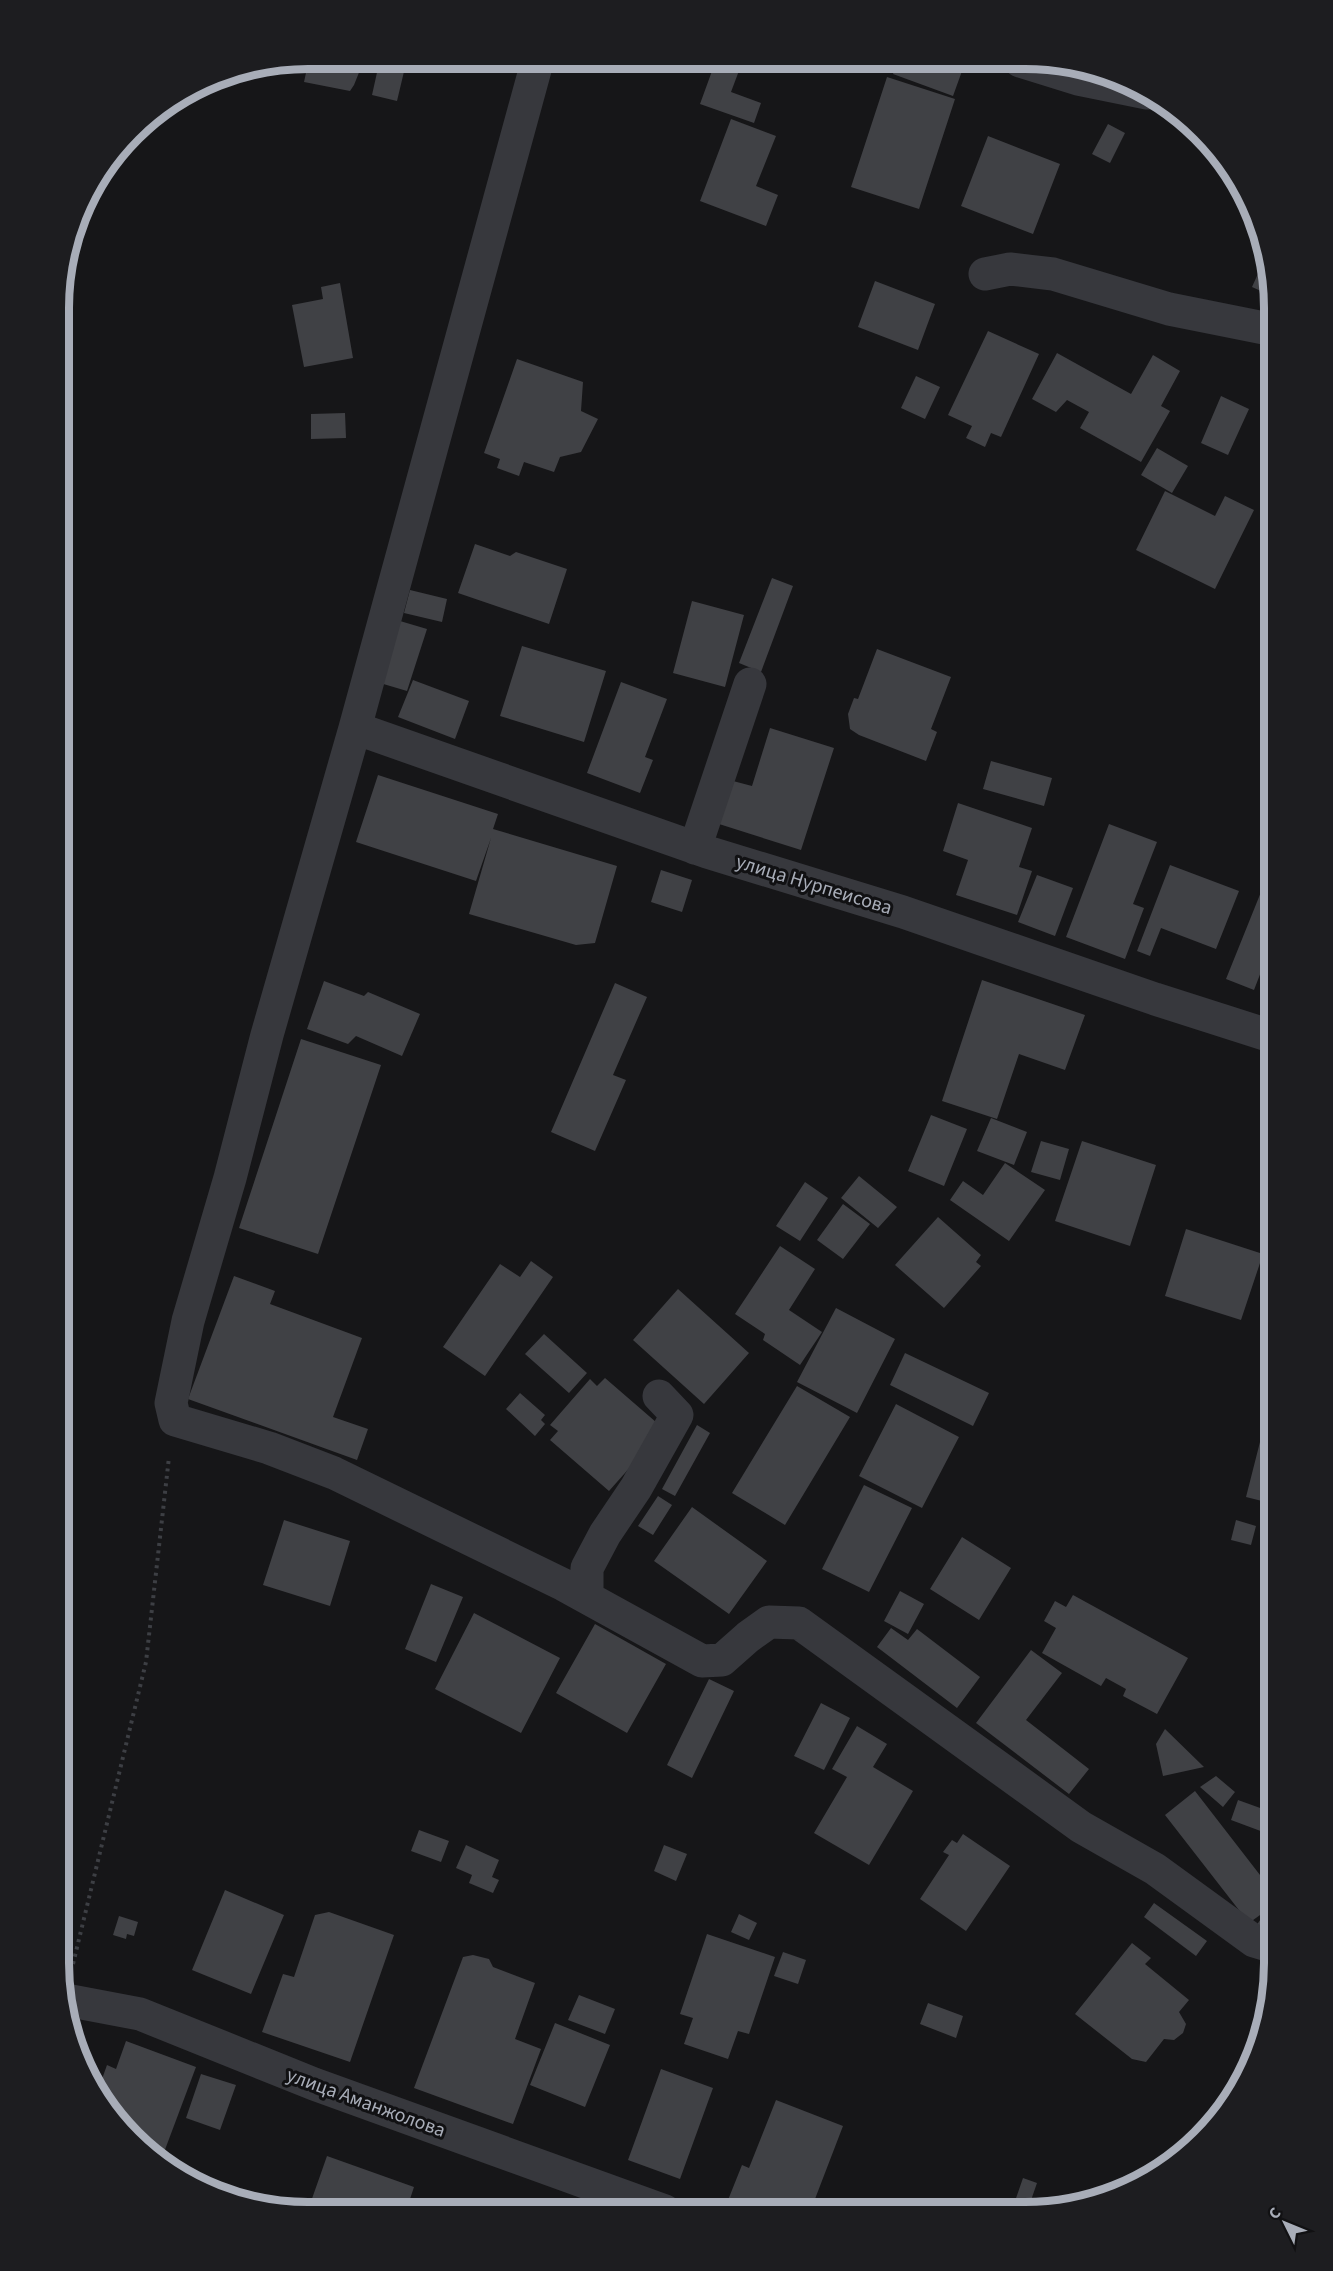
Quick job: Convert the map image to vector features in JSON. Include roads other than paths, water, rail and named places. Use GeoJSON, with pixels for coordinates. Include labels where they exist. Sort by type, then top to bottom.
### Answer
{"type":"FeatureCollection","features":[{"type":"Feature","properties":{"kind":"street"},"geometry":{"type":"LineString","coordinates":[[535,69],[355,728],[188,1322],[171,1403],[175,1420],[269,1448],[334,1473],[587,1597],[702,1660],[722,1660],[769,1622],[799,1623],[1081,1827],[1155,1869],[1254,1941],[1264,1944]]}},
{"type":"Feature","properties":{"kind":"street"},"geometry":{"type":"LineString","coordinates":[[1051,71],[1114,86]]}},
{"type":"Feature","properties":{"kind":"street"},"geometry":{"type":"LineString","coordinates":[[985,274],[1011,269],[1053,274],[1169,309],[1264,328]]}},
{"type":"Feature","properties":{"kind":"street"},"geometry":{"type":"LineString","coordinates":[[695,848],[750,684]]}},
{"type":"Feature","properties":{"kind":"street","name":"улица Нурпеисова"},"geometry":{"type":"LineString","coordinates":[[355,728],[695,848],[903,912],[1155,999],[1264,1033]]}},
{"type":"Feature","properties":{"kind":"street"},"geometry":{"type":"LineString","coordinates":[[587,1597],[587,1568],[604,1534],[636,1488],[677,1415],[659,1396]]}},
{"type":"Feature","properties":{"kind":"street","name":"улица Аманжолова"},"geometry":{"type":"LineString","coordinates":[[71,1988],[314,2084],[640,2202]]}}]}
